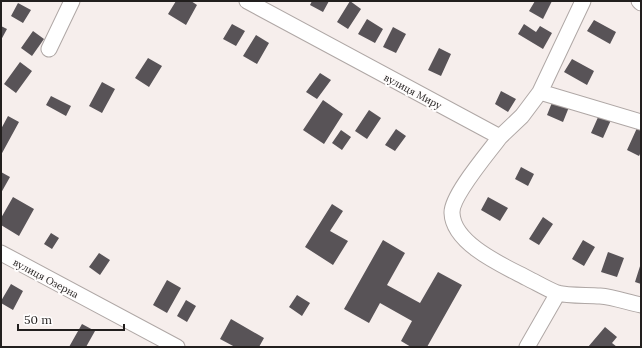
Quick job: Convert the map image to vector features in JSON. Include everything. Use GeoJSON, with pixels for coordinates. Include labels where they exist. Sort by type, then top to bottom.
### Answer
{"type":"FeatureCollection","features":[{"type":"Feature","properties":{"kind":"street"},"geometry":{"type":"LineString","coordinates":[[49,49],[72,1]]}},
{"type":"Feature","properties":{"kind":"street"},"geometry":{"type":"LineString","coordinates":[[583,1],[540,92],[522,116],[500,137],[460,192],[454,202],[452,214],[456,227],[464,238],[480,252],[498,264],[558,293],[601,296],[641,305]]}},
{"type":"Feature","properties":{"kind":"street","name":"вулиця Миру"},"geometry":{"type":"LineString","coordinates":[[250,2],[500,137]]}},
{"type":"Feature","properties":{"kind":"street"},"geometry":{"type":"LineString","coordinates":[[540,92],[641,122]]}},
{"type":"Feature","properties":{"kind":"street","name":"вулиця Озерна"},"geometry":{"type":"LineString","coordinates":[[1,253],[176,347]]}},
{"type":"Feature","properties":{"kind":"street"},"geometry":{"type":"LineString","coordinates":[[527,347],[558,293]]}},
{"type":"Feature","properties":{"kind":"building"},"geometry":{"type":"Polygon","coordinates":[[[176,1],[191,1],[197,5],[186,25],[168,14],[176,1]]]}},
{"type":"Feature","properties":{"kind":"building"},"geometry":{"type":"Polygon","coordinates":[[[312,1],[329,1],[323,12],[310,5],[312,1]]]}},
{"type":"Feature","properties":{"kind":"building"},"geometry":{"type":"Polygon","coordinates":[[[350,1],[361,9],[348,29],[337,22],[350,1]]]}},
{"type":"Feature","properties":{"kind":"building"},"geometry":{"type":"Polygon","coordinates":[[[535,1],[552,1],[543,19],[529,11],[535,1]]]}},
{"type":"Feature","properties":{"kind":"building"},"geometry":{"type":"Polygon","coordinates":[[[18,3],[31,10],[23,23],[11,16],[18,3]]]}},
{"type":"Feature","properties":{"kind":"building"},"geometry":{"type":"Polygon","coordinates":[[[367,19],[383,29],[375,43],[358,34],[367,19]]]}},
{"type":"Feature","properties":{"kind":"building"},"geometry":{"type":"Polygon","coordinates":[[[594,20],[616,32],[610,44],[587,31],[594,20]]]}},
{"type":"Feature","properties":{"kind":"building"},"geometry":{"type":"Polygon","coordinates":[[[232,24],[245,31],[236,46],[223,39],[232,24]]]}},
{"type":"Feature","properties":{"kind":"building"},"geometry":{"type":"Polygon","coordinates":[[[524,24],[536,32],[540,26],[552,33],[543,49],[518,34],[524,24]]]}},
{"type":"Feature","properties":{"kind":"building"},"geometry":{"type":"Polygon","coordinates":[[[1,26],[7,29],[1,40],[1,26]]]}},
{"type":"Feature","properties":{"kind":"building"},"geometry":{"type":"Polygon","coordinates":[[[393,27],[406,34],[396,53],[383,47],[393,27]]]}},
{"type":"Feature","properties":{"kind":"building"},"geometry":{"type":"Polygon","coordinates":[[[33,31],[44,39],[32,56],[21,48],[33,31]]]}},
{"type":"Feature","properties":{"kind":"building"},"geometry":{"type":"Polygon","coordinates":[[[256,35],[269,43],[257,64],[243,56],[256,35]]]}},
{"type":"Feature","properties":{"kind":"building"},"geometry":{"type":"Polygon","coordinates":[[[439,48],[451,54],[441,76],[428,70],[439,48]]]}},
{"type":"Feature","properties":{"kind":"building"},"geometry":{"type":"Polygon","coordinates":[[[148,58],[162,66],[149,87],[135,78],[148,58]]]}},
{"type":"Feature","properties":{"kind":"building"},"geometry":{"type":"Polygon","coordinates":[[[572,59],[594,71],[587,85],[564,72],[572,59]]]}},
{"type":"Feature","properties":{"kind":"building"},"geometry":{"type":"Polygon","coordinates":[[[20,62],[32,71],[16,93],[4,84],[20,62]]]}},
{"type":"Feature","properties":{"kind":"building"},"geometry":{"type":"Polygon","coordinates":[[[320,73],[331,80],[317,99],[306,92],[320,73]]]}},
{"type":"Feature","properties":{"kind":"building"},"geometry":{"type":"Polygon","coordinates":[[[102,82],[115,89],[102,113],[89,106],[102,82]]]}},
{"type":"Feature","properties":{"kind":"building"},"geometry":{"type":"Polygon","coordinates":[[[501,91],[516,99],[508,112],[495,104],[501,91]]]}},
{"type":"Feature","properties":{"kind":"building"},"geometry":{"type":"Polygon","coordinates":[[[51,96],[71,106],[66,116],[46,105],[51,96]]]}},
{"type":"Feature","properties":{"kind":"building"},"geometry":{"type":"Polygon","coordinates":[[[323,100],[343,114],[324,144],[303,130],[323,100]]]}},
{"type":"Feature","properties":{"kind":"building"},"geometry":{"type":"Polygon","coordinates":[[[553,100],[569,107],[563,122],[547,115],[553,100]]]}},
{"type":"Feature","properties":{"kind":"building"},"geometry":{"type":"Polygon","coordinates":[[[369,110],[381,118],[367,139],[355,131],[369,110]]]}},
{"type":"Feature","properties":{"kind":"building"},"geometry":{"type":"Polygon","coordinates":[[[599,115],[611,120],[603,138],[591,133],[599,115]]]}},
{"type":"Feature","properties":{"kind":"building"},"geometry":{"type":"Polygon","coordinates":[[[8,116],[19,122],[1,155],[1,129],[8,116]]]}},
{"type":"Feature","properties":{"kind":"building"},"geometry":{"type":"Polygon","coordinates":[[[637,128],[641,130],[641,152],[639,156],[627,150],[637,128]]]}},
{"type":"Feature","properties":{"kind":"building"},"geometry":{"type":"Polygon","coordinates":[[[396,129],[406,136],[395,151],[385,145],[396,129]]]}},
{"type":"Feature","properties":{"kind":"building"},"geometry":{"type":"Polygon","coordinates":[[[341,130],[351,137],[342,150],[332,143],[341,130]]]}},
{"type":"Feature","properties":{"kind":"building"},"geometry":{"type":"Polygon","coordinates":[[[521,167],[534,174],[528,186],[515,179],[521,167]]]}},
{"type":"Feature","properties":{"kind":"building"},"geometry":{"type":"Polygon","coordinates":[[[1,172],[10,177],[1,193],[1,172]]]}},
{"type":"Feature","properties":{"kind":"building"},"geometry":{"type":"Polygon","coordinates":[[[13,197],[34,209],[19,236],[1,225],[1,218],[13,197]]]}},
{"type":"Feature","properties":{"kind":"building"},"geometry":{"type":"Polygon","coordinates":[[[488,197],[508,208],[500,221],[481,210],[488,197]]]}},
{"type":"Feature","properties":{"kind":"building"},"geometry":{"type":"Polygon","coordinates":[[[332,204],[343,211],[330,231],[348,241],[333,265],[305,247],[332,204]]]}},
{"type":"Feature","properties":{"kind":"building"},"geometry":{"type":"Polygon","coordinates":[[[543,217],[553,224],[539,245],[529,239],[543,217]]]}},
{"type":"Feature","properties":{"kind":"building"},"geometry":{"type":"Polygon","coordinates":[[[51,233],[59,238],[52,249],[44,244],[51,233]]]}},
{"type":"Feature","properties":{"kind":"building"},"geometry":{"type":"Polygon","coordinates":[[[383,240],[405,253],[387,285],[420,303],[438,272],[462,285],[427,347],[411,347],[401,341],[412,321],[380,303],[369,323],[344,309],[383,240]]]}},
{"type":"Feature","properties":{"kind":"building"},"geometry":{"type":"Polygon","coordinates":[[[583,240],[595,247],[584,266],[572,259],[583,240]]]}},
{"type":"Feature","properties":{"kind":"building"},"geometry":{"type":"Polygon","coordinates":[[[608,252],[624,258],[617,277],[601,272],[608,252]]]}},
{"type":"Feature","properties":{"kind":"building"},"geometry":{"type":"Polygon","coordinates":[[[99,253],[110,260],[100,275],[89,267],[99,253]]]}},
{"type":"Feature","properties":{"kind":"building"},"geometry":{"type":"Polygon","coordinates":[[[641,263],[641,284],[635,282],[641,263]]]}},
{"type":"Feature","properties":{"kind":"building"},"geometry":{"type":"Polygon","coordinates":[[[167,280],[181,288],[167,313],[153,305],[167,280]]]}},
{"type":"Feature","properties":{"kind":"building"},"geometry":{"type":"Polygon","coordinates":[[[11,284],[23,291],[13,310],[1,303],[11,284]]]}},
{"type":"Feature","properties":{"kind":"building"},"geometry":{"type":"Polygon","coordinates":[[[297,295],[310,303],[302,316],[289,307],[297,295]]]}},
{"type":"Feature","properties":{"kind":"building"},"geometry":{"type":"Polygon","coordinates":[[[186,300],[196,306],[187,322],[177,316],[186,300]]]}},
{"type":"Feature","properties":{"kind":"building"},"geometry":{"type":"Polygon","coordinates":[[[231,319],[264,338],[259,347],[235,347],[220,339],[231,319]]]}},
{"type":"Feature","properties":{"kind":"building"},"geometry":{"type":"Polygon","coordinates":[[[82,324],[95,331],[86,347],[69,347],[82,324]]]}},
{"type":"Feature","properties":{"kind":"building"},"geometry":{"type":"Polygon","coordinates":[[[605,327],[617,337],[612,343],[617,347],[588,347],[605,327]]]}}]}
